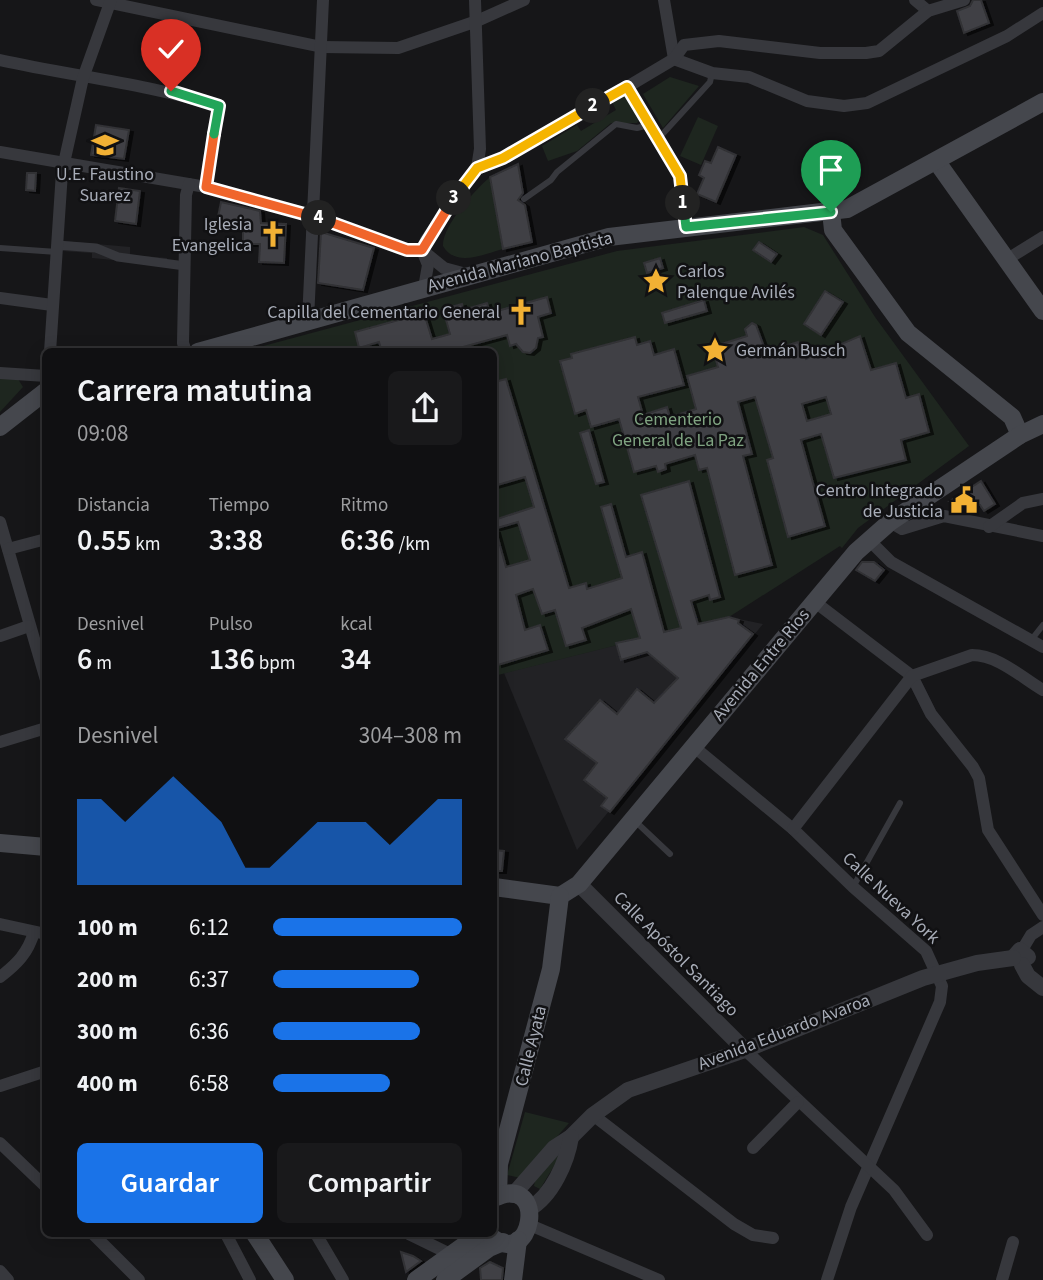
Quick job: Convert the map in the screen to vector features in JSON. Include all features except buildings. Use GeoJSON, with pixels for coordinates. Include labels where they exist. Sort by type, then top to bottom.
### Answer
{"type":"FeatureCollection","features":[{"type":"Feature","properties":{"kind":"main road","name":"Avenida Mariano Baptista"},"geometry":{"type":"LineString","coordinates":[[212,348],[609,237],[831,212],[859,205],[1043,102]]}},
{"type":"Feature","properties":{"kind":"main road"},"geometry":{"type":"LineString","coordinates":[[937,162],[1043,311]]}},
{"type":"Feature","properties":{"kind":"main road"},"geometry":{"type":"LineString","coordinates":[[831,212],[833,230],[908,333],[1012,417],[1020,435]]}},
{"type":"Feature","properties":{"kind":"main road"},"geometry":{"type":"LineString","coordinates":[[0,427],[42,389]]}},
{"type":"Feature","properties":{"kind":"main road","name":"Avenida Entre Rios"},"geometry":{"type":"LineString","coordinates":[[560,896],[579,884],[868,539],[1020,435],[1042,425]]}},
{"type":"Feature","properties":{"kind":"main road"},"geometry":{"type":"LineString","coordinates":[[0,843],[42,847]]}},
{"type":"Feature","properties":{"kind":"main road"},"geometry":{"type":"LineString","coordinates":[[497,887],[560,896]]}},
{"type":"Feature","properties":{"kind":"main road","name":"Calle Ayata"},"geometry":{"type":"LineString","coordinates":[[501,1196],[499,1164],[551,969],[560,896]]}},
{"type":"Feature","properties":{"kind":"main road"},"geometry":{"type":"LineString","coordinates":[[451,1278],[530,1217],[521,1199],[501,1196]]}},
{"type":"Feature","properties":{"kind":"main road"},"geometry":{"type":"LineString","coordinates":[[258,1237],[285,1280]]}},
{"type":"Feature","properties":{"kind":"main road"},"geometry":{"type":"LineString","coordinates":[[416,1280],[476,1237]]}},
{"type":"Feature","properties":{"kind":"main road"},"geometry":{"type":"LineString","coordinates":[[503,1239],[513,1280]]}},
{"type":"Feature","properties":{"kind":"street"},"geometry":{"type":"LineString","coordinates":[[96,0],[322,47],[398,48],[477,21],[524,0]]}},
{"type":"Feature","properties":{"kind":"street"},"geometry":{"type":"LineString","coordinates":[[308,320],[323,0]]}},
{"type":"Feature","properties":{"kind":"street"},"geometry":{"type":"LineString","coordinates":[[475,0],[480,149],[477,168]]}},
{"type":"Feature","properties":{"kind":"street"},"geometry":{"type":"LineString","coordinates":[[664,0],[674,59]]}},
{"type":"Feature","properties":{"kind":"street"},"geometry":{"type":"LineString","coordinates":[[915,0],[928,11]]}},
{"type":"Feature","properties":{"kind":"street"},"geometry":{"type":"LineString","coordinates":[[422,250],[466,179],[477,168],[503,158],[627,87],[674,59],[684,45],[719,41],[820,53],[879,51],[928,11],[964,0]]}},
{"type":"Feature","properties":{"kind":"street"},"geometry":{"type":"LineString","coordinates":[[50,348],[65,162],[83,78],[110,2]]}},
{"type":"Feature","properties":{"kind":"street"},"geometry":{"type":"LineString","coordinates":[[674,59],[712,73],[749,77],[807,101],[844,106],[867,103],[1007,36],[1043,13]]}},
{"type":"Feature","properties":{"kind":"street"},"geometry":{"type":"LineString","coordinates":[[0,60],[83,78],[171,91],[219,106],[206,187]]}},
{"type":"Feature","properties":{"kind":"street"},"geometry":{"type":"LineString","coordinates":[[627,87],[680,176],[686,227]]}},
{"type":"Feature","properties":{"kind":"street"},"geometry":{"type":"LineString","coordinates":[[0,152],[206,187],[312,216],[407,250],[422,250],[444,268],[472,276]]}},
{"type":"Feature","properties":{"kind":"street"},"geometry":{"type":"LineString","coordinates":[[185,348],[186,195],[189,184]]}},
{"type":"Feature","properties":{"kind":"street"},"geometry":{"type":"LineString","coordinates":[[1006,260],[1043,237]]}},
{"type":"Feature","properties":{"kind":"street"},"geometry":{"type":"LineString","coordinates":[[57,248],[96,248],[117,257],[185,267]]}},
{"type":"Feature","properties":{"kind":"street"},"geometry":{"type":"LineString","coordinates":[[422,250],[428,265],[424,288]]}},
{"type":"Feature","properties":{"kind":"street"},"geometry":{"type":"LineString","coordinates":[[0,298],[52,305]]}},
{"type":"Feature","properties":{"kind":"street"},"geometry":{"type":"LineString","coordinates":[[0,373],[42,385]]}},
{"type":"Feature","properties":{"kind":"street"},"geometry":{"type":"LineString","coordinates":[[989,527],[1023,503],[1043,499]]}},
{"type":"Feature","properties":{"kind":"street"},"geometry":{"type":"LineString","coordinates":[[890,522],[902,529],[944,516],[1043,536]]}},
{"type":"Feature","properties":{"kind":"street"},"geometry":{"type":"LineString","coordinates":[[0,522],[6,557],[42,667]]}},
{"type":"Feature","properties":{"kind":"street"},"geometry":{"type":"LineString","coordinates":[[868,539],[891,562],[1043,647]]}},
{"type":"Feature","properties":{"kind":"street"},"geometry":{"type":"LineString","coordinates":[[6,557],[42,541]]}},
{"type":"Feature","properties":{"kind":"street"},"geometry":{"type":"LineString","coordinates":[[815,602],[912,676],[931,714],[979,778],[988,830],[1043,915]]}},
{"type":"Feature","properties":{"kind":"street"},"geometry":{"type":"LineString","coordinates":[[0,636],[29,626]]}},
{"type":"Feature","properties":{"kind":"street"},"geometry":{"type":"LineString","coordinates":[[793,829],[912,676],[972,655],[981,655],[1002,664],[1043,690]]}},
{"type":"Feature","properties":{"kind":"street"},"geometry":{"type":"LineString","coordinates":[[0,742],[42,729]]}},
{"type":"Feature","properties":{"kind":"street","name":"Calle Nueva York"},"geometry":{"type":"LineString","coordinates":[[693,746],[793,829],[853,887],[926,951],[942,986],[940,1002],[839,1238],[827,1280]]}},
{"type":"Feature","properties":{"kind":"street","name":"Calle Apóstol Santiago"},"geometry":{"type":"LineString","coordinates":[[579,884],[745,1050]]}},
{"type":"Feature","properties":{"kind":"street"},"geometry":{"type":"LineString","coordinates":[[0,924],[40,933],[18,963],[0,977]]}},
{"type":"Feature","properties":{"kind":"street"},"geometry":{"type":"LineString","coordinates":[[1043,927],[1031,935],[1026,958],[1028,976],[1043,988]]}},
{"type":"Feature","properties":{"kind":"street","name":"Avenida Eduardo Avaroa"},"geometry":{"type":"LineString","coordinates":[[501,1196],[541,1159],[571,1138],[593,1115],[628,1090],[745,1050],[938,973],[1026,958]]}},
{"type":"Feature","properties":{"kind":"street"},"geometry":{"type":"LineString","coordinates":[[745,1050],[913,1212],[927,1235]]}},
{"type":"Feature","properties":{"kind":"street"},"geometry":{"type":"LineString","coordinates":[[0,1086],[42,1072]]}},
{"type":"Feature","properties":{"kind":"street"},"geometry":{"type":"LineString","coordinates":[[753,1148],[797,1102]]}},
{"type":"Feature","properties":{"kind":"street"},"geometry":{"type":"LineString","coordinates":[[593,1115],[734,1224],[753,1235],[773,1238]]}},
{"type":"Feature","properties":{"kind":"street","name":"Avenida Eduardo Avaroa"},"geometry":{"type":"LineString","coordinates":[[530,1217],[561,1169],[569,1153],[571,1138]]}},
{"type":"Feature","properties":{"kind":"street"},"geometry":{"type":"LineString","coordinates":[[0,1143],[42,1183]]}},
{"type":"Feature","properties":{"kind":"street"},"geometry":{"type":"LineString","coordinates":[[530,1217],[659,1280]]}},
{"type":"Feature","properties":{"kind":"street"},"geometry":{"type":"LineString","coordinates":[[96,1237],[139,1280]]}},
{"type":"Feature","properties":{"kind":"street"},"geometry":{"type":"LineString","coordinates":[[228,1237],[250,1280]]}},
{"type":"Feature","properties":{"kind":"street"},"geometry":{"type":"LineString","coordinates":[[318,1237],[343,1280]]}},
{"type":"Feature","properties":{"kind":"street"},"geometry":{"type":"LineString","coordinates":[[415,1237],[450,1254]]}},
{"type":"Feature","properties":{"kind":"street"},"geometry":{"type":"LineString","coordinates":[[1002,1280],[1013,1242]]}},
{"type":"Feature","properties":{"kind":"street"},"geometry":{"type":"LineString","coordinates":[[0,1271],[8,1280]]}},
{"type":"Feature","properties":{"kind":"lane"},"geometry":{"type":"LineString","coordinates":[[659,138],[710,82],[712,73]]}},
{"type":"Feature","properties":{"kind":"lane"},"geometry":{"type":"LineString","coordinates":[[524,199],[616,124],[638,128],[650,124]]}},
{"type":"Feature","properties":{"kind":"lane"},"geometry":{"type":"LineString","coordinates":[[0,248],[57,248]]}},
{"type":"Feature","properties":{"kind":"lane"},"geometry":{"type":"LineString","coordinates":[[1032,639],[1043,625]]}},
{"type":"Feature","properties":{"kind":"lane"},"geometry":{"type":"LineString","coordinates":[[853,887],[900,803]]}},
{"type":"Feature","properties":{"kind":"lane"},"geometry":{"type":"LineString","coordinates":[[633,819],[670,854]]}},
{"type":"Feature","properties":{"kind":"shaded area"},"geometry":{"type":"Polygon","coordinates":[[[63,241],[130,247],[130,255],[167,258],[167,265],[92,258],[92,253],[62,251],[63,241]]]}},
{"type":"Feature","properties":{"kind":"shaded area"},"geometry":{"type":"Polygon","coordinates":[[[729,617],[763,624],[577,850],[504,673],[729,617]]]}},
{"type":"Feature","properties":{"kind":"green space"},"geometry":{"type":"Polygon","coordinates":[[[670,77],[699,86],[663,128],[643,94],[670,77]]]}},
{"type":"Feature","properties":{"kind":"green space"},"geometry":{"type":"Polygon","coordinates":[[[625,96],[640,119],[637,123],[611,123],[577,151],[548,161],[542,146],[577,125],[581,131],[616,110],[612,102],[625,96]]]}},
{"type":"Feature","properties":{"kind":"green space"},"geometry":{"type":"Polygon","coordinates":[[[698,117],[718,126],[701,165],[680,156],[698,117]]]}},
{"type":"Feature","properties":{"kind":"green space"},"geometry":{"type":"Polygon","coordinates":[[[490,177],[503,249],[471,258],[455,256],[443,246],[444,238],[453,219],[468,199],[490,177]]]}},
{"type":"Feature","properties":{"kind":"green space","name":"Cementerio General de La Paz"},"geometry":{"type":"Polygon","coordinates":[[[804,227],[823,235],[875,317],[969,446],[858,528],[842,548],[840,546],[729,617],[497,675],[497,348],[256,348],[617,251],[804,227]]]}},
{"type":"Feature","properties":{"kind":"green space"},"geometry":{"type":"Polygon","coordinates":[[[0,376],[18,379],[23,387],[0,412],[0,376]]]}},
{"type":"Feature","properties":{"kind":"green space"},"geometry":{"type":"Polygon","coordinates":[[[525,1112],[569,1123],[521,1178],[507,1175],[525,1112]]]}},
{"type":"Feature","properties":{"kind":"green space"},"geometry":{"type":"Polygon","coordinates":[[[568,1143],[540,1189],[534,1186],[535,1181],[568,1143]]]}},
{"type":"Feature","properties":{"kind":"place","name":"U.E. Faustino Suarez"},"geometry":{"type":"Point","coordinates":[105,145]}},
{"type":"Feature","properties":{"kind":"place","name":"Iglesia Evangelica"},"geometry":{"type":"Point","coordinates":[273,234]}},
{"type":"Feature","properties":{"kind":"place","name":"Carlos Palenque Avilés"},"geometry":{"type":"Point","coordinates":[656,281]}},
{"type":"Feature","properties":{"kind":"place","name":"Capilla del Cementario General"},"geometry":{"type":"Point","coordinates":[521,312]}},
{"type":"Feature","properties":{"kind":"place","name":"Germán Busch"},"geometry":{"type":"Point","coordinates":[715,350]}},
{"type":"Feature","properties":{"kind":"place","name":"Centro Integrado de Justicia"},"geometry":{"type":"Point","coordinates":[964,500]}},
{"type":"Feature","properties":{"kind":"route"},"geometry":{"type":"LineString","coordinates":[[171,91],[219,106],[206,187],[312,216],[407,250],[422,250],[466,179],[477,168],[503,158],[627,87],[680,176],[686,227],[831,212]]}}]}
